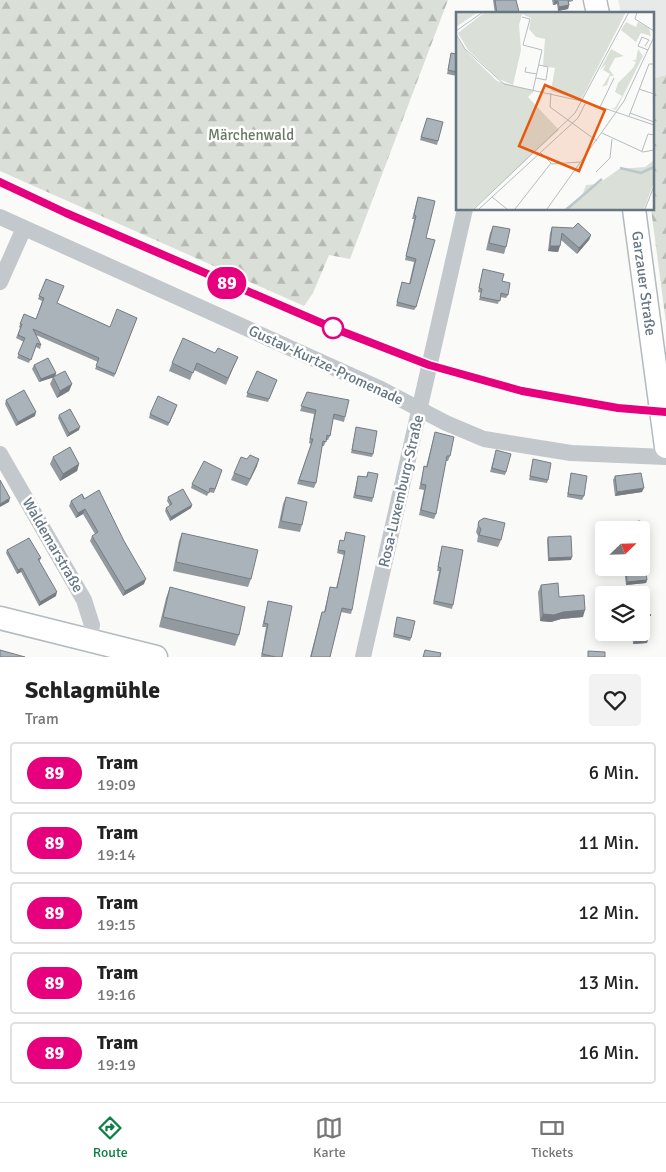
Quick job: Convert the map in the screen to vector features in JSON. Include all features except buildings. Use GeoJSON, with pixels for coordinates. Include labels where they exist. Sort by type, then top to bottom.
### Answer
{"type":"FeatureCollection","features":[{"type":"Feature","properties":{"kind":"street","name":"Rosa-Luxemburg-Straße"},"geometry":{"type":"LineString","coordinates":[[363,657],[465,210]]}},
{"type":"Feature","properties":{"kind":"street","name":"Garzauer Straße"},"geometry":{"type":"LineString","coordinates":[[634,210],[666,447]]}},
{"type":"Feature","properties":{"kind":"street","name":"Gustav-Kurtze-Promenade"},"geometry":{"type":"LineString","coordinates":[[0,217],[381,389],[446,423],[484,439],[571,453],[666,457]]}},
{"type":"Feature","properties":{"kind":"street"},"geometry":{"type":"LineString","coordinates":[[0,282],[24,228]]}},
{"type":"Feature","properties":{"kind":"street","name":"Waldemarstraße"},"geometry":{"type":"LineString","coordinates":[[0,454],[84,600],[92,625],[89,641]]}},
{"type":"Feature","properties":{"kind":"street"},"geometry":{"type":"LineString","coordinates":[[0,618],[156,657]]}},
{"type":"Feature","properties":{"kind":"shaded area"},"geometry":{"type":"Polygon","coordinates":[[[618,0],[666,0],[666,75],[654,78],[654,12],[621,12],[618,0]]]}},
{"type":"Feature","properties":{"kind":"green space","name":"Märchenwald"},"geometry":{"type":"Polygon","coordinates":[[[0,0],[448,0],[350,259],[329,255],[313,293],[304,306],[0,171],[0,0]]]}},
{"type":"Feature","properties":{"kind":"green space"},"geometry":{"type":"Polygon","coordinates":[[[666,75],[666,323],[651,210],[654,210],[654,78],[666,75]]]}},
{"type":"Feature","properties":{"kind":"tram line"},"geometry":{"type":"LineString","coordinates":[[0,182],[65,213],[333,328],[429,365],[522,391],[618,408],[666,412]]}},
{"type":"Feature","properties":{"kind":"tram line","name":"89"},"geometry":{"type":"LineString","coordinates":[[0,182],[66,213],[333,328],[429,365],[522,391],[618,408],[666,412]]}}]}
